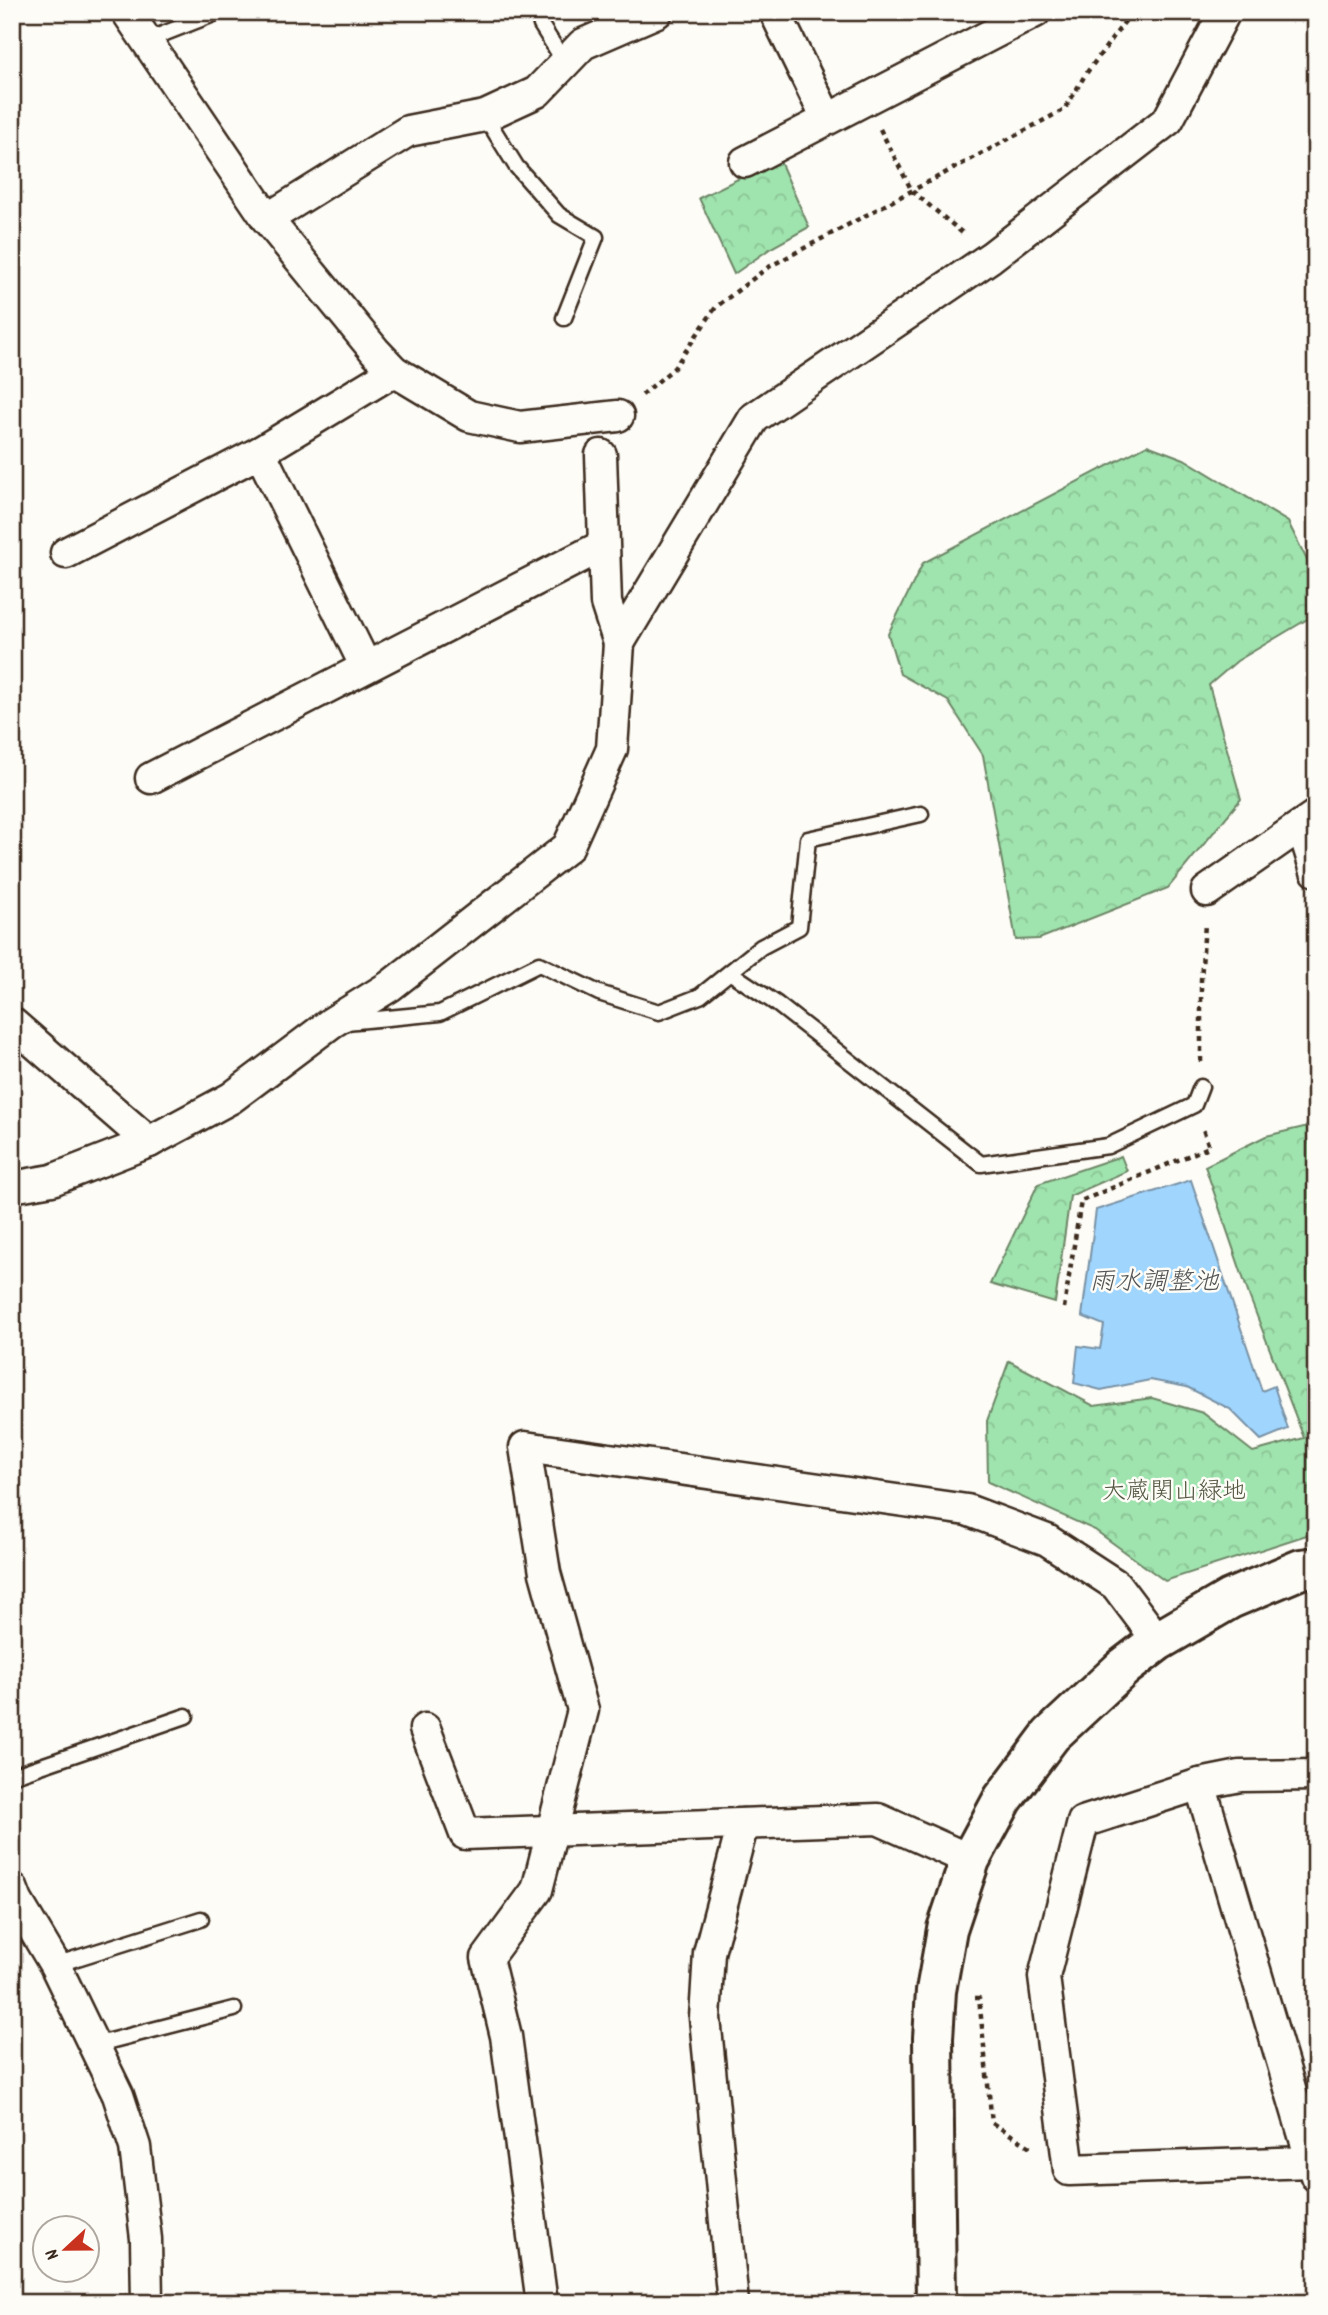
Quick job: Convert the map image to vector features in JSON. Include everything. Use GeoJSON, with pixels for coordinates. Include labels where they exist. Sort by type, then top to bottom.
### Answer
{"type":"FeatureCollection","features":[{"type":"Feature","properties":{"kind":"street"},"geometry":{"type":"LineString","coordinates":[[127,12],[267,219],[394,371],[469,416],[520,427],[618,416]]}},
{"type":"Feature","properties":{"kind":"street"},"geometry":{"type":"LineString","coordinates":[[267,219],[408,131],[485,116],[537,92],[583,44],[657,12]]}},
{"type":"Feature","properties":{"kind":"street"},"geometry":{"type":"LineString","coordinates":[[775,12],[827,119]]}},
{"type":"Feature","properties":{"kind":"street"},"geometry":{"type":"LineString","coordinates":[[746,162],[1035,12]]}},
{"type":"Feature","properties":{"kind":"street"},"geometry":{"type":"LineString","coordinates":[[619,643],[754,418],[991,257],[1168,120],[1225,12]]}},
{"type":"Feature","properties":{"kind":"street"},"geometry":{"type":"LineString","coordinates":[[66,554],[260,452],[394,371]]}},
{"type":"Feature","properties":{"kind":"street"},"geometry":{"type":"LineString","coordinates":[[260,452],[366,667]]}},
{"type":"Feature","properties":{"kind":"street"},"geometry":{"type":"LineString","coordinates":[[12,1187],[52,1180],[149,1142],[231,1098],[331,1023],[390,986],[568,847],[612,749],[619,643],[606,603],[601,455]]}},
{"type":"Feature","properties":{"kind":"street"},"geometry":{"type":"LineString","coordinates":[[151,778],[603,546]]}},
{"type":"Feature","properties":{"kind":"street"},"geometry":{"type":"LineString","coordinates":[[1207,891],[1309,821],[1316,871]]}},
{"type":"Feature","properties":{"kind":"street"},"geometry":{"type":"LineString","coordinates":[[12,1023],[149,1142]]}},
{"type":"Feature","properties":{"kind":"street"},"geometry":{"type":"LineString","coordinates":[[542,2303],[506,2036],[487,1958],[537,1890],[583,1710],[545,1573],[525,1447],[967,1510],[1047,1540],[1116,1585],[1158,1641]]}},
{"type":"Feature","properties":{"kind":"street"},"geometry":{"type":"LineString","coordinates":[[936,2303],[933,2038],[936,1991],[947,1929],[970,1860],[1003,1799],[1051,1735],[1124,1667],[1158,1641],[1230,1599],[1301,1569],[1316,1567]]}},
{"type":"Feature","properties":{"kind":"street"},"geometry":{"type":"LineString","coordinates":[[425,1729],[465,1833],[878,1819],[970,1860]]}},
{"type":"Feature","properties":{"kind":"street"},"geometry":{"type":"LineString","coordinates":[[1200,1784],[1314,2169],[1069,2170],[1044,1977],[1083,1822],[1200,1784],[1240,1776],[1316,1775]]}},
{"type":"Feature","properties":{"kind":"street"},"geometry":{"type":"LineString","coordinates":[[733,2303],[705,2018],[709,1953],[743,1824]]}},
{"type":"Feature","properties":{"kind":"street"},"geometry":{"type":"LineString","coordinates":[[12,1888],[55,1965],[118,2095],[135,2147],[146,2239],[147,2303]]}},
{"type":"Feature","properties":{"kind":"lane"},"geometry":{"type":"LineString","coordinates":[[145,41],[219,12]]}},
{"type":"Feature","properties":{"kind":"lane"},"geometry":{"type":"LineString","coordinates":[[538,12],[541,25],[565,63]]}},
{"type":"Feature","properties":{"kind":"lane"},"geometry":{"type":"LineString","coordinates":[[485,116],[516,166],[559,215],[596,237],[564,318]]}},
{"type":"Feature","properties":{"kind":"lane"},"geometry":{"type":"LineString","coordinates":[[331,1023],[440,1013],[539,964],[599,993],[659,1012],[699,996],[761,947],[799,927],[808,839],[921,814]]}},
{"type":"Feature","properties":{"kind":"lane"},"geometry":{"type":"LineString","coordinates":[[731,973],[777,1003],[981,1164],[1108,1146],[1194,1105],[1201,1087]]}},
{"type":"Feature","properties":{"kind":"lane"},"geometry":{"type":"LineString","coordinates":[[12,1776],[186,1716]]}},
{"type":"Feature","properties":{"kind":"lane"},"geometry":{"type":"LineString","coordinates":[[55,1965],[201,1919]]}},
{"type":"Feature","properties":{"kind":"lane"},"geometry":{"type":"LineString","coordinates":[[94,2046],[234,2009]]}},
{"type":"Feature","properties":{"kind":"path"},"geometry":{"type":"LineString","coordinates":[[618,416],[674,368],[716,307],[767,268],[1065,109],[1085,75],[1132,12]]}},
{"type":"Feature","properties":{"kind":"path"},"geometry":{"type":"LineString","coordinates":[[866,100],[912,191],[991,257]]}},
{"type":"Feature","properties":{"kind":"path"},"geometry":{"type":"LineString","coordinates":[[1201,1087],[1200,980],[1207,891]]}},
{"type":"Feature","properties":{"kind":"path"},"geometry":{"type":"LineString","coordinates":[[1064,1308],[1081,1201],[1209,1147],[1194,1105]]}},
{"type":"Feature","properties":{"kind":"path"},"geometry":{"type":"LineString","coordinates":[[979,1998],[992,2123]]}},
{"type":"Feature","properties":{"kind":"green space"},"geometry":{"type":"Polygon","coordinates":[[[779,159],[809,227],[771,248],[734,274],[699,198],[779,159]]]}},
{"type":"Feature","properties":{"kind":"green space"},"geometry":{"type":"Polygon","coordinates":[[[1147,445],[1184,459],[1288,522],[1316,578],[1316,614],[1237,661],[1209,685],[1241,799],[1168,888],[1039,939],[1016,940],[983,755],[948,701],[900,674],[888,634],[923,563],[1147,445]]]}},
{"type":"Feature","properties":{"kind":"green space","name":"大蔵関山緑地"},"geometry":{"type":"Polygon","coordinates":[[[1308,1126],[1316,1131],[1316,1532],[1165,1581],[1095,1530],[988,1482],[987,1421],[1009,1361],[1094,1406],[1152,1398],[1203,1413],[1253,1452],[1304,1438],[1250,1298],[1205,1166],[1266,1136],[1308,1126]]]}},
{"type":"Feature","properties":{"kind":"green space"},"geometry":{"type":"Polygon","coordinates":[[[1121,1156],[1127,1171],[1070,1196],[1055,1303],[990,1284],[1038,1184],[1121,1156]]]}},
{"type":"Feature","properties":{"kind":"water","name":"雨水調整池"},"geometry":{"type":"Polygon","coordinates":[[[1191,1180],[1262,1391],[1274,1386],[1288,1429],[1261,1440],[1230,1409],[1187,1387],[1150,1380],[1101,1390],[1074,1383],[1078,1346],[1100,1349],[1104,1325],[1082,1316],[1096,1210],[1191,1180]]]}}]}
